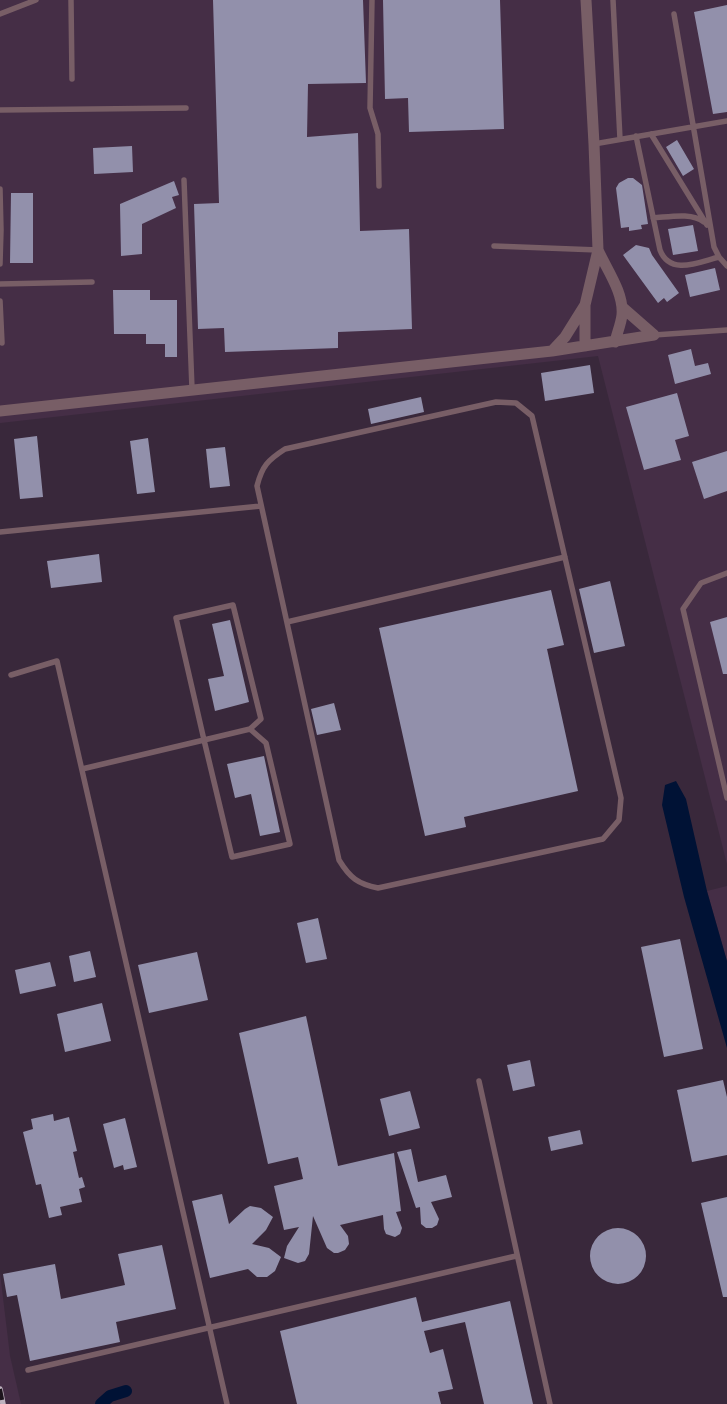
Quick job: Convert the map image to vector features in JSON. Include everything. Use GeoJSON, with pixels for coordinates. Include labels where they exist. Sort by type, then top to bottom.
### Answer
{"type":"FeatureCollection","features":[{"type":"Feature","properties":{"kind":"street"},"geometry":{"type":"LineString","coordinates":[[585,346],[585,305],[598,250],[586,0]]}},
{"type":"Feature","properties":{"kind":"street"},"geometry":{"type":"LineString","coordinates":[[598,250],[619,295],[622,307],[622,317],[615,342]]}},
{"type":"Feature","properties":{"kind":"street"},"geometry":{"type":"LineString","coordinates":[[552,351],[565,337],[585,305]]}},
{"type":"Feature","properties":{"kind":"street"},"geometry":{"type":"LineString","coordinates":[[622,307],[654,335]]}},
{"type":"Feature","properties":{"kind":"street"},"geometry":{"type":"LineString","coordinates":[[0,411],[552,351],[654,335]]}},
{"type":"Feature","properties":{"kind":"lane"},"geometry":{"type":"LineString","coordinates":[[0,14],[36,0]]}},
{"type":"Feature","properties":{"kind":"lane"},"geometry":{"type":"LineString","coordinates":[[71,0],[72,79]]}},
{"type":"Feature","properties":{"kind":"lane"},"geometry":{"type":"LineString","coordinates":[[372,0],[370,108],[378,134],[380,186]]}},
{"type":"Feature","properties":{"kind":"lane"},"geometry":{"type":"LineString","coordinates":[[613,0],[620,139]]}},
{"type":"Feature","properties":{"kind":"lane"},"geometry":{"type":"LineString","coordinates":[[674,14],[713,239]]}},
{"type":"Feature","properties":{"kind":"lane"},"geometry":{"type":"LineString","coordinates":[[0,110],[186,108]]}},
{"type":"Feature","properties":{"kind":"lane"},"geometry":{"type":"LineString","coordinates":[[594,144],[727,121]]}},
{"type":"Feature","properties":{"kind":"lane"},"geometry":{"type":"LineString","coordinates":[[651,134],[706,225],[719,257],[727,266]]}},
{"type":"Feature","properties":{"kind":"lane"},"geometry":{"type":"LineString","coordinates":[[636,136],[663,258],[670,264],[679,266],[719,257]]}},
{"type":"Feature","properties":{"kind":"lane"},"geometry":{"type":"LineString","coordinates":[[184,180],[192,389]]}},
{"type":"Feature","properties":{"kind":"lane"},"geometry":{"type":"LineString","coordinates":[[0,189],[0,264]]}},
{"type":"Feature","properties":{"kind":"lane"},"geometry":{"type":"LineString","coordinates":[[653,218],[690,216],[700,219],[706,225]]}},
{"type":"Feature","properties":{"kind":"lane"},"geometry":{"type":"LineString","coordinates":[[494,246],[598,250]]}},
{"type":"Feature","properties":{"kind":"lane"},"geometry":{"type":"LineString","coordinates":[[0,284],[92,282]]}},
{"type":"Feature","properties":{"kind":"lane"},"geometry":{"type":"LineString","coordinates":[[0,301],[2,343]]}},
{"type":"Feature","properties":{"kind":"lane"},"geometry":{"type":"LineString","coordinates":[[654,335],[727,330]]}},
{"type":"Feature","properties":{"kind":"lane"},"geometry":{"type":"LineString","coordinates":[[496,402],[516,403],[532,416],[621,798],[619,820],[603,839],[378,888],[362,885],[347,873],[339,860],[261,506],[257,486],[261,470],[272,457],[285,449],[496,402]]}},
{"type":"Feature","properties":{"kind":"lane"},"geometry":{"type":"LineString","coordinates":[[0,532],[261,506]]}},
{"type":"Feature","properties":{"kind":"lane"},"geometry":{"type":"LineString","coordinates":[[287,622],[565,557]]}},
{"type":"Feature","properties":{"kind":"lane"},"geometry":{"type":"LineString","coordinates":[[727,572],[701,583],[683,609],[727,798]]}},
{"type":"Feature","properties":{"kind":"lane"},"geometry":{"type":"LineString","coordinates":[[82,769],[204,740],[250,730],[261,719],[233,605],[176,618],[204,740],[232,857],[290,844],[266,743],[250,730]]}},
{"type":"Feature","properties":{"kind":"lane"},"geometry":{"type":"LineString","coordinates":[[11,675],[57,661],[227,1404]]}},
{"type":"Feature","properties":{"kind":"lane"},"geometry":{"type":"LineString","coordinates":[[479,1081],[550,1404]]}},
{"type":"Feature","properties":{"kind":"lane"},"geometry":{"type":"LineString","coordinates":[[28,1370],[516,1256]]}},
{"type":"Feature","properties":{"kind":"shaded area"},"geometry":{"type":"Polygon","coordinates":[[[0,0],[727,0],[727,864],[598,356],[0,423],[0,0]]]}},
{"type":"Feature","properties":{"kind":"shaded area"},"geometry":{"type":"Polygon","coordinates":[[[727,886],[727,961],[707,891],[727,886]]]}},
{"type":"Feature","properties":{"kind":"shaded area"},"geometry":{"type":"Polygon","coordinates":[[[0,1273],[10,1356],[21,1404],[0,1404],[0,1273]]]}},
{"type":"Feature","properties":{"kind":"water"},"geometry":{"type":"Polygon","coordinates":[[[676,781],[686,799],[707,891],[727,961],[727,1048],[684,897],[662,805],[665,785],[676,781]]]}},
{"type":"Feature","properties":{"kind":"building"},"geometry":{"type":"Polygon","coordinates":[[[213,0],[363,0],[366,83],[308,84],[307,137],[358,133],[360,231],[409,229],[412,329],[338,332],[338,348],[225,352],[224,328],[198,329],[194,204],[219,203],[213,0]]]}},
{"type":"Feature","properties":{"kind":"building"},"geometry":{"type":"Polygon","coordinates":[[[383,0],[500,0],[504,129],[409,132],[408,98],[385,99],[383,0]]]}},
{"type":"Feature","properties":{"kind":"building"},"geometry":{"type":"Polygon","coordinates":[[[727,5],[727,112],[713,114],[694,12],[727,5]]]}},
{"type":"Feature","properties":{"kind":"building"},"geometry":{"type":"Polygon","coordinates":[[[677,140],[694,169],[683,176],[666,147],[677,140]]]}},
{"type":"Feature","properties":{"kind":"building"},"geometry":{"type":"Polygon","coordinates":[[[132,146],[133,172],[94,174],[93,148],[132,146]]]}},
{"type":"Feature","properties":{"kind":"building"},"geometry":{"type":"Polygon","coordinates":[[[628,178],[633,178],[642,185],[648,224],[641,225],[642,229],[629,231],[629,227],[621,228],[616,188],[619,183],[628,178]]]}},
{"type":"Feature","properties":{"kind":"building"},"geometry":{"type":"Polygon","coordinates":[[[174,181],[179,195],[172,197],[176,208],[142,224],[142,254],[121,256],[120,204],[174,181]]]}},
{"type":"Feature","properties":{"kind":"building"},"geometry":{"type":"Polygon","coordinates":[[[11,193],[33,193],[33,263],[10,263],[11,193]]]}},
{"type":"Feature","properties":{"kind":"building"},"geometry":{"type":"Polygon","coordinates":[[[693,225],[698,251],[673,255],[668,229],[693,225]]]}},
{"type":"Feature","properties":{"kind":"building"},"geometry":{"type":"Polygon","coordinates":[[[636,245],[649,248],[679,293],[667,302],[664,298],[658,303],[623,255],[636,245]]]}},
{"type":"Feature","properties":{"kind":"building"},"geometry":{"type":"Polygon","coordinates":[[[715,268],[720,290],[690,297],[685,275],[715,268]]]}},
{"type":"Feature","properties":{"kind":"building"},"geometry":{"type":"Polygon","coordinates":[[[113,290],[150,290],[150,300],[177,300],[177,357],[165,357],[165,344],[146,344],[146,334],[114,334],[113,290]]]}},
{"type":"Feature","properties":{"kind":"building"},"geometry":{"type":"Polygon","coordinates":[[[691,349],[695,366],[708,363],[711,374],[675,384],[668,355],[691,349]]]}},
{"type":"Feature","properties":{"kind":"building"},"geometry":{"type":"Polygon","coordinates":[[[590,365],[594,393],[545,401],[541,373],[590,365]]]}},
{"type":"Feature","properties":{"kind":"building"},"geometry":{"type":"Polygon","coordinates":[[[677,393],[689,436],[675,440],[681,460],[644,470],[626,407],[677,393]]]}},
{"type":"Feature","properties":{"kind":"building"},"geometry":{"type":"Polygon","coordinates":[[[421,397],[424,412],[371,424],[368,409],[421,397]]]}},
{"type":"Feature","properties":{"kind":"building"},"geometry":{"type":"Polygon","coordinates":[[[37,436],[43,497],[20,499],[14,439],[37,436]]]}},
{"type":"Feature","properties":{"kind":"building"},"geometry":{"type":"Polygon","coordinates":[[[148,438],[155,492],[137,494],[130,441],[148,438]]]}},
{"type":"Feature","properties":{"kind":"building"},"geometry":{"type":"Polygon","coordinates":[[[225,447],[230,486],[210,488],[206,449],[225,447]]]}},
{"type":"Feature","properties":{"kind":"building"},"geometry":{"type":"Polygon","coordinates":[[[727,451],[727,491],[704,499],[692,462],[727,451]]]}},
{"type":"Feature","properties":{"kind":"building"},"geometry":{"type":"Polygon","coordinates":[[[99,554],[102,582],[51,588],[47,561],[99,554]]]}},
{"type":"Feature","properties":{"kind":"building"},"geometry":{"type":"Polygon","coordinates":[[[610,581],[625,646],[594,653],[579,589],[610,581]]]}},
{"type":"Feature","properties":{"kind":"building"},"geometry":{"type":"Polygon","coordinates":[[[551,590],[564,645],[547,649],[578,791],[464,817],[466,827],[425,836],[379,628],[551,590]]]}},
{"type":"Feature","properties":{"kind":"building"},"geometry":{"type":"Polygon","coordinates":[[[727,617],[727,674],[723,674],[710,622],[727,617]]]}},
{"type":"Feature","properties":{"kind":"building"},"geometry":{"type":"Polygon","coordinates":[[[230,620],[249,702],[215,711],[208,679],[224,676],[212,624],[230,620]]]}},
{"type":"Feature","properties":{"kind":"building"},"geometry":{"type":"Polygon","coordinates":[[[334,703],[341,730],[317,735],[311,709],[334,703]]]}},
{"type":"Feature","properties":{"kind":"building"},"geometry":{"type":"Polygon","coordinates":[[[264,756],[280,832],[260,836],[251,794],[235,798],[227,764],[264,756]]]}},
{"type":"Feature","properties":{"kind":"building"},"geometry":{"type":"Polygon","coordinates":[[[318,918],[327,959],[306,963],[297,923],[318,918]]]}},
{"type":"Feature","properties":{"kind":"building"},"geometry":{"type":"Polygon","coordinates":[[[680,939],[703,1049],[664,1057],[641,947],[680,939]]]}},
{"type":"Feature","properties":{"kind":"building"},"geometry":{"type":"Polygon","coordinates":[[[90,951],[96,977],[74,982],[69,956],[90,951]]]}},
{"type":"Feature","properties":{"kind":"building"},"geometry":{"type":"Polygon","coordinates":[[[197,952],[208,1000],[149,1013],[138,965],[197,952]]]}},
{"type":"Feature","properties":{"kind":"building"},"geometry":{"type":"Polygon","coordinates":[[[50,962],[56,986],[20,994],[15,970],[50,962]]]}},
{"type":"Feature","properties":{"kind":"building"},"geometry":{"type":"Polygon","coordinates":[[[102,1003],[111,1041],[65,1052],[57,1014],[102,1003]]]}},
{"type":"Feature","properties":{"kind":"building"},"geometry":{"type":"Polygon","coordinates":[[[306,1016],[338,1166],[394,1153],[401,1211],[396,1212],[402,1228],[400,1234],[395,1237],[386,1234],[383,1215],[340,1225],[348,1236],[349,1244],[345,1250],[334,1253],[327,1248],[313,1216],[309,1254],[305,1261],[298,1263],[284,1258],[287,1246],[299,1227],[284,1230],[274,1186],[303,1179],[298,1157],[268,1164],[239,1033],[306,1016]]]}},
{"type":"Feature","properties":{"kind":"building"},"geometry":{"type":"Polygon","coordinates":[[[530,1060],[535,1086],[513,1091],[507,1065],[530,1060]]]}},
{"type":"Feature","properties":{"kind":"building"},"geometry":{"type":"Polygon","coordinates":[[[723,1080],[727,1097],[727,1155],[692,1162],[677,1090],[723,1080]]]}},
{"type":"Feature","properties":{"kind":"building"},"geometry":{"type":"Polygon","coordinates":[[[410,1091],[420,1128],[389,1136],[380,1099],[410,1091]]]}},
{"type":"Feature","properties":{"kind":"building"},"geometry":{"type":"Polygon","coordinates":[[[53,1114],[54,1121],[69,1117],[77,1151],[73,1152],[79,1178],[82,1177],[85,1187],[79,1189],[82,1202],[60,1207],[62,1215],[49,1218],[41,1184],[36,1185],[23,1132],[33,1129],[31,1119],[53,1114]]]}},
{"type":"Feature","properties":{"kind":"building"},"geometry":{"type":"Polygon","coordinates":[[[125,1118],[137,1167],[124,1170],[123,1165],[114,1168],[103,1124],[125,1118]]]}},
{"type":"Feature","properties":{"kind":"building"},"geometry":{"type":"Polygon","coordinates":[[[580,1130],[583,1144],[551,1151],[548,1137],[580,1130]]]}},
{"type":"Feature","properties":{"kind":"building"},"geometry":{"type":"Polygon","coordinates":[[[411,1149],[418,1182],[446,1175],[452,1197],[431,1202],[439,1219],[437,1225],[432,1228],[426,1228],[421,1224],[420,1207],[416,1208],[397,1152],[411,1149]]]}},
{"type":"Feature","properties":{"kind":"building"},"geometry":{"type":"Polygon","coordinates":[[[222,1194],[229,1224],[250,1206],[261,1208],[273,1217],[266,1230],[252,1244],[269,1248],[281,1257],[275,1271],[267,1277],[257,1277],[248,1269],[210,1278],[192,1201],[222,1194]]]}},
{"type":"Feature","properties":{"kind":"building"},"geometry":{"type":"Polygon","coordinates":[[[727,1197],[727,1297],[723,1297],[701,1203],[727,1197]]]}},
{"type":"Feature","properties":{"kind":"building"},"geometry":{"type":"Polygon","coordinates":[[[612,1228],[624,1228],[638,1236],[646,1250],[644,1267],[638,1276],[624,1284],[612,1284],[602,1279],[595,1272],[590,1262],[590,1250],[595,1240],[602,1233],[612,1228]]]}},
{"type":"Feature","properties":{"kind":"building"},"geometry":{"type":"Polygon","coordinates":[[[162,1245],[176,1309],[116,1322],[120,1342],[30,1361],[17,1295],[7,1297],[3,1274],[55,1264],[61,1299],[125,1285],[118,1254],[162,1245]]]}},
{"type":"Feature","properties":{"kind":"building"},"geometry":{"type":"Polygon","coordinates":[[[416,1297],[422,1322],[510,1301],[533,1404],[484,1404],[465,1322],[424,1331],[430,1353],[443,1349],[453,1389],[438,1392],[441,1404],[297,1404],[280,1331],[416,1297]]]}},
{"type":"Feature","properties":{"kind":"waterway"},"geometry":{"type":"LineString","coordinates":[[101,1404],[110,1396],[126,1391]]}},
{"type":"Feature","properties":{"kind":"railway"},"geometry":{"type":"LineString","coordinates":[[0,1389],[3,1404]]}}]}
